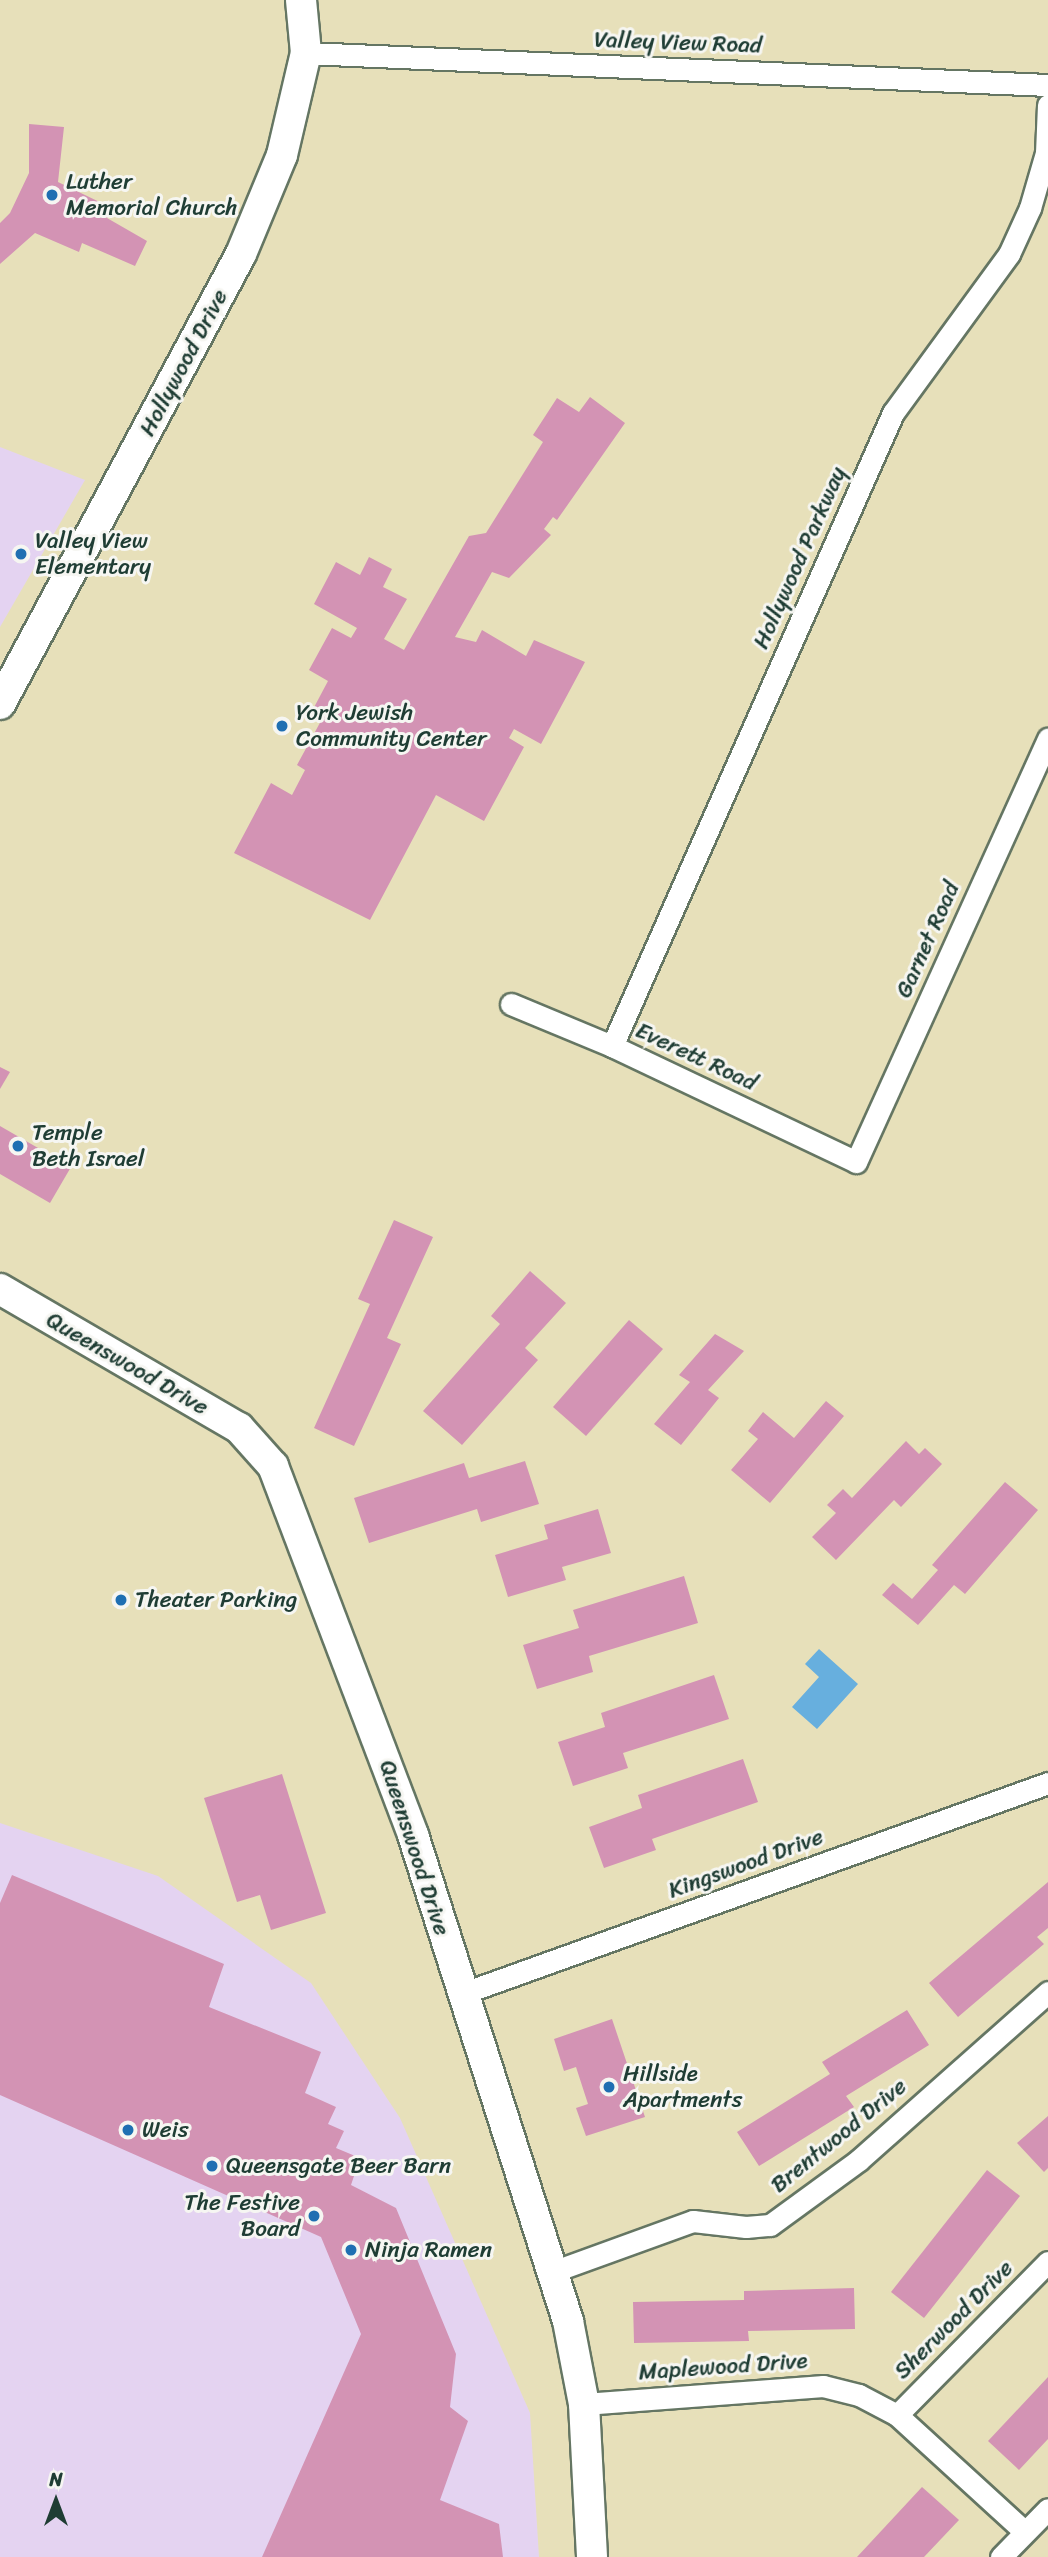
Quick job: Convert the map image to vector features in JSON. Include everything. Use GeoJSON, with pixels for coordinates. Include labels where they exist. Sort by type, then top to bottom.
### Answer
{"type":"FeatureCollection","features":[{"type":"Feature","properties":{"kind":"street","name":"Hollywood Drive"},"geometry":{"type":"LineString","coordinates":[[0,704],[241,254],[282,155],[306,53],[301,0]]}},
{"type":"Feature","properties":{"kind":"street","name":"Valley View Road"},"geometry":{"type":"LineString","coordinates":[[306,53],[1048,85]]}},
{"type":"Feature","properties":{"kind":"street","name":"Hollywood Parkway"},"geometry":{"type":"LineString","coordinates":[[612,1046],[893,413],[1009,254],[1030,208],[1046,153],[1048,105]]}},
{"type":"Feature","properties":{"kind":"street","name":"Garnet Road"},"geometry":{"type":"LineString","coordinates":[[856,1162],[1048,739]]}},
{"type":"Feature","properties":{"kind":"street","name":"Everett Road"},"geometry":{"type":"LineString","coordinates":[[511,1004],[612,1046],[856,1162]]}},
{"type":"Feature","properties":{"kind":"street","name":"Queenswood Drive"},"geometry":{"type":"LineString","coordinates":[[0,1289],[239,1428],[273,1466],[413,1835],[461,1994],[568,2321],[584,2404],[592,2557]]}},
{"type":"Feature","properties":{"kind":"street","name":"Kingswood Drive"},"geometry":{"type":"LineString","coordinates":[[461,1994],[1048,1783]]}},
{"type":"Feature","properties":{"kind":"street","name":"Brentwood Drive"},"geometry":{"type":"LineString","coordinates":[[552,2272],[693,2221],[746,2227],[769,2225],[859,2160],[1048,1992]]}},
{"type":"Feature","properties":{"kind":"street","name":"Sherwood Drive"},"geometry":{"type":"LineString","coordinates":[[897,2415],[1048,2262]]}},
{"type":"Feature","properties":{"kind":"street","name":"Maplewood Drive"},"geometry":{"type":"LineString","coordinates":[[584,2404],[823,2386],[859,2395],[897,2415],[1025,2532]]}},
{"type":"Feature","properties":{"kind":"street"},"geometry":{"type":"LineString","coordinates":[[1001,2557],[1048,2509]]}},
{"type":"Feature","properties":{"kind":"shaded area","name":"Valley View Elementary"},"geometry":{"type":"Polygon","coordinates":[[[0,447],[85,480],[0,627],[0,447]]]}},
{"type":"Feature","properties":{"kind":"shaded area"},"geometry":{"type":"Polygon","coordinates":[[[0,1823],[158,1876],[311,1983],[400,2118],[530,2413],[539,2557],[0,2557],[0,1823]]]}},
{"type":"Feature","properties":{"kind":"water"},"geometry":{"type":"Polygon","coordinates":[[[819,1649],[858,1684],[817,1729],[792,1707],[819,1677],[805,1664],[819,1649]]]}},
{"type":"Feature","properties":{"kind":"building","name":"Luther Memorial Church"},"geometry":{"type":"Polygon","coordinates":[[[29,124],[64,127],[58,182],[112,208],[107,218],[147,241],[135,266],[82,243],[79,252],[35,233],[0,264],[0,223],[10,213],[29,173],[29,124]]]}},
{"type":"Feature","properties":{"kind":"building"},"geometry":{"type":"Polygon","coordinates":[[[590,397],[625,423],[557,520],[553,517],[544,529],[551,535],[509,578],[492,572],[455,637],[476,642],[482,630],[526,656],[534,640],[585,662],[541,744],[514,729],[509,738],[524,747],[484,821],[436,795],[370,920],[234,853],[271,783],[292,795],[305,770],[297,765],[322,719],[311,713],[328,681],[309,670],[332,628],[351,638],[357,628],[314,604],[336,562],[360,575],[369,557],[392,569],[383,587],[407,599],[384,639],[404,650],[469,536],[486,533],[543,442],[533,435],[557,398],[579,412],[590,397]]]}},
{"type":"Feature","properties":{"kind":"building","name":"Temple Beth Israel"},"geometry":{"type":"Polygon","coordinates":[[[0,1067],[10,1072],[0,1089],[0,1067]]]}},
{"type":"Feature","properties":{"kind":"building","name":"Temple Beth Israel"},"geometry":{"type":"Polygon","coordinates":[[[0,1126],[71,1167],[50,1203],[0,1174],[0,1126]]]}},
{"type":"Feature","properties":{"kind":"building"},"geometry":{"type":"Polygon","coordinates":[[[394,1220],[433,1237],[387,1338],[401,1344],[354,1446],[314,1428],[370,1304],[358,1299],[394,1220]]]}},
{"type":"Feature","properties":{"kind":"building"},"geometry":{"type":"Polygon","coordinates":[[[530,1271],[566,1303],[525,1348],[538,1360],[462,1445],[423,1411],[500,1324],[491,1316],[530,1271]]]}},
{"type":"Feature","properties":{"kind":"building"},"geometry":{"type":"Polygon","coordinates":[[[629,1320],[663,1349],[586,1436],[553,1407],[629,1320]]]}},
{"type":"Feature","properties":{"kind":"building"},"geometry":{"type":"Polygon","coordinates":[[[715,1334],[744,1351],[708,1390],[719,1398],[681,1445],[654,1424],[690,1382],[679,1375],[715,1334]]]}},
{"type":"Feature","properties":{"kind":"building"},"geometry":{"type":"Polygon","coordinates":[[[826,1401],[844,1416],[770,1503],[731,1470],[758,1439],[748,1431],[763,1412],[794,1438],[826,1401]]]}},
{"type":"Feature","properties":{"kind":"building"},"geometry":{"type":"Polygon","coordinates":[[[906,1441],[919,1454],[925,1448],[942,1464],[901,1507],[894,1500],[836,1560],[812,1537],[836,1513],[827,1505],[843,1489],[852,1498],[906,1441]]]}},
{"type":"Feature","properties":{"kind":"building"},"geometry":{"type":"Polygon","coordinates":[[[525,1461],[539,1504],[481,1522],[477,1509],[369,1543],[354,1498],[464,1463],[469,1478],[525,1461]]]}},
{"type":"Feature","properties":{"kind":"building"},"geometry":{"type":"Polygon","coordinates":[[[1005,1482],[1038,1510],[965,1594],[954,1585],[918,1625],[882,1595],[893,1583],[912,1599],[938,1570],[932,1565],[1005,1482]]]}},
{"type":"Feature","properties":{"kind":"building"},"geometry":{"type":"Polygon","coordinates":[[[598,1509],[611,1553],[562,1567],[566,1580],[508,1597],[495,1555],[548,1539],[544,1525],[598,1509]]]}},
{"type":"Feature","properties":{"kind":"building"},"geometry":{"type":"Polygon","coordinates":[[[684,1576],[698,1623],[589,1656],[593,1672],[537,1689],[523,1645],[579,1628],[573,1610],[684,1576]]]}},
{"type":"Feature","properties":{"kind":"building"},"geometry":{"type":"Polygon","coordinates":[[[714,1675],[729,1719],[623,1753],[628,1768],[573,1786],[558,1742],[605,1727],[601,1713],[714,1675]]]}},
{"type":"Feature","properties":{"kind":"building"},"geometry":{"type":"Polygon","coordinates":[[[743,1759],[758,1802],[652,1839],[656,1850],[604,1868],[589,1827],[642,1808],[638,1795],[743,1759]]]}},
{"type":"Feature","properties":{"kind":"building"},"geometry":{"type":"Polygon","coordinates":[[[282,1774],[326,1913],[271,1930],[260,1895],[237,1902],[204,1798],[282,1774]]]}},
{"type":"Feature","properties":{"kind":"building"},"geometry":{"type":"Polygon","coordinates":[[[12,1875],[224,1964],[209,2007],[321,2052],[305,2093],[336,2107],[328,2124],[344,2131],[336,2148],[360,2158],[351,2185],[396,2208],[456,2354],[450,2407],[468,2421],[440,2500],[499,2524],[503,2557],[262,2557],[361,2334],[321,2237],[0,2095],[0,1903],[12,1875]]]}},
{"type":"Feature","properties":{"kind":"building"},"geometry":{"type":"Polygon","coordinates":[[[1048,1882],[1048,1928],[1037,1937],[1044,1944],[958,2017],[929,1983],[1048,1882]]]}},
{"type":"Feature","properties":{"kind":"building"},"geometry":{"type":"Polygon","coordinates":[[[907,2010],[929,2045],[846,2096],[854,2107],[759,2166],[737,2132],[830,2074],[822,2062],[907,2010]]]}},
{"type":"Feature","properties":{"kind":"building","name":"Hillside Apartments"},"geometry":{"type":"Polygon","coordinates":[[[612,2019],[645,2117],[586,2136],[576,2108],[588,2104],[576,2067],[564,2071],[554,2039],[612,2019]]]}},
{"type":"Feature","properties":{"kind":"building"},"geometry":{"type":"Polygon","coordinates":[[[1048,2116],[1048,2168],[1044,2172],[1017,2143],[1048,2116]]]}},
{"type":"Feature","properties":{"kind":"building"},"geometry":{"type":"Polygon","coordinates":[[[987,2170],[1020,2196],[924,2318],[891,2292],[987,2170]]]}},
{"type":"Feature","properties":{"kind":"building"},"geometry":{"type":"Polygon","coordinates":[[[854,2288],[855,2329],[748,2331],[749,2341],[634,2343],[633,2302],[744,2300],[744,2291],[854,2288]]]}},
{"type":"Feature","properties":{"kind":"building"},"geometry":{"type":"Polygon","coordinates":[[[1048,2377],[1048,2439],[1019,2470],[988,2441],[1048,2377]]]}},
{"type":"Feature","properties":{"kind":"building"},"geometry":{"type":"Polygon","coordinates":[[[922,2487],[959,2520],[924,2557],[857,2557],[922,2487]]]}},
{"type":"Feature","properties":{"kind":"place","name":"Luther Memorial Church"},"geometry":{"type":"Point","coordinates":[52,195]}},
{"type":"Feature","properties":{"kind":"place","name":"Valley View Elementary"},"geometry":{"type":"Point","coordinates":[21,554]}},
{"type":"Feature","properties":{"kind":"place","name":"York Jewish Community Center"},"geometry":{"type":"Point","coordinates":[282,726]}},
{"type":"Feature","properties":{"kind":"place","name":"Temple Beth Israel"},"geometry":{"type":"Point","coordinates":[18,1146]}},
{"type":"Feature","properties":{"kind":"place","name":"Theater Parking"},"geometry":{"type":"Point","coordinates":[121,1600]}},
{"type":"Feature","properties":{"kind":"place","name":"Hillside Apartments"},"geometry":{"type":"Point","coordinates":[609,2087]}},
{"type":"Feature","properties":{"kind":"place","name":"Weis"},"geometry":{"type":"Point","coordinates":[128,2130]}},
{"type":"Feature","properties":{"kind":"place","name":"Queensgate Beer Barn"},"geometry":{"type":"Point","coordinates":[212,2166]}},
{"type":"Feature","properties":{"kind":"place","name":"The Festive Board"},"geometry":{"type":"Point","coordinates":[314,2216]}},
{"type":"Feature","properties":{"kind":"place","name":"Ninja Ramen"},"geometry":{"type":"Point","coordinates":[351,2250]}}]}
